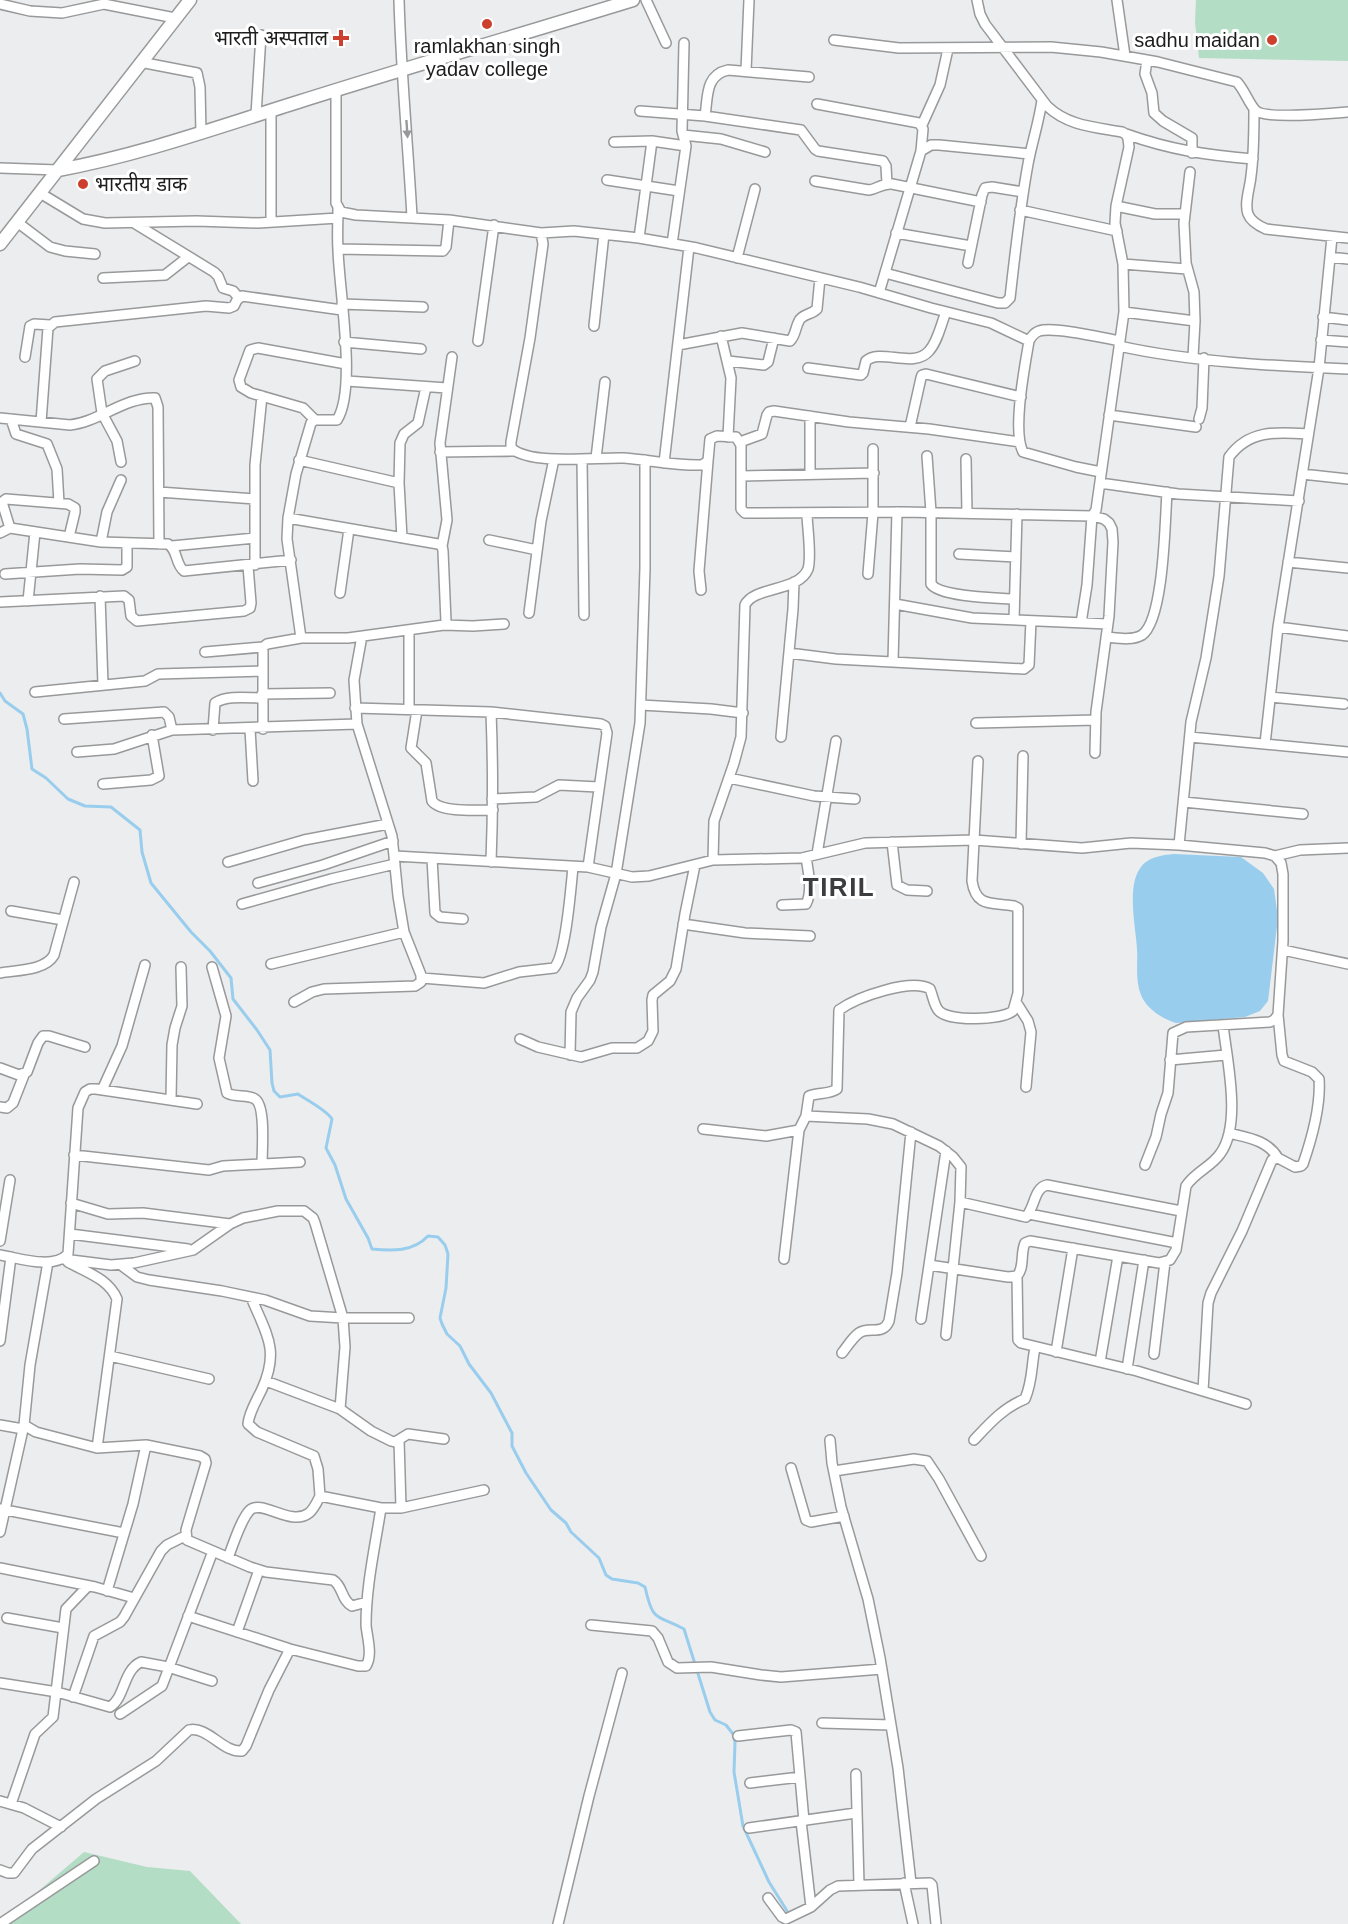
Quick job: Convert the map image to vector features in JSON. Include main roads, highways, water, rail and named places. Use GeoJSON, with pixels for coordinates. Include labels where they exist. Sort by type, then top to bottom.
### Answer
{"type":"FeatureCollection","features":[{"type":"Feature","properties":{"kind":"main road"},"geometry":{"type":"LineString","coordinates":[[1,241],[190,0]]}},
{"type":"Feature","properties":{"kind":"main road"},"geometry":{"type":"LineString","coordinates":[[57,170],[99,163],[201,134],[336,90],[633,0]]}},
{"type":"Feature","properties":{"kind":"water"},"geometry":{"type":"Polygon","coordinates":[[[1174,854],[1241,857],[1263,873],[1274,889],[1278,918],[1268,1001],[1260,1011],[1245,1017],[1176,1023],[1165,1019],[1143,1000],[1137,978],[1133,907],[1136,875],[1147,861],[1174,854]]]}},
{"type":"Feature","properties":{"kind":"waterway"},"geometry":{"type":"LineString","coordinates":[[0,693],[5,701],[23,714],[32,769],[46,778],[68,799],[85,806],[111,807],[140,830],[142,852],[151,883],[231,978],[233,999],[270,1050],[274,1091],[280,1097],[298,1094],[332,1119],[326,1148],[335,1165],[346,1199],[372,1249],[409,1248],[428,1236],[438,1237],[445,1245],[448,1254],[446,1288],[440,1318],[447,1334],[460,1346],[469,1364],[491,1393],[512,1433],[512,1446],[526,1473],[551,1510],[599,1558],[606,1575],[612,1579],[638,1583],[645,1587],[653,1612],[661,1619],[684,1629],[710,1712],[715,1720],[726,1725],[733,1734],[734,1772],[743,1826],[769,1882],[789,1914]]}},
{"type":"Feature","properties":{"kind":"place","name":"ramlakhan singh yadav college"},"geometry":{"type":"Point","coordinates":[487,24]}},
{"type":"Feature","properties":{"kind":"place","name":"भारती अस्पताल"},"geometry":{"type":"Point","coordinates":[341,38]}},
{"type":"Feature","properties":{"kind":"place","name":"sadhu maidan"},"geometry":{"type":"Point","coordinates":[1272,40]}},
{"type":"Feature","properties":{"kind":"place","name":"भारतीय डाक"},"geometry":{"type":"Point","coordinates":[83,184]}},
{"type":"Feature","properties":{"kind":"district","name":"TIRIL"},"geometry":{"type":"Point","coordinates":[839,887]}}]}
